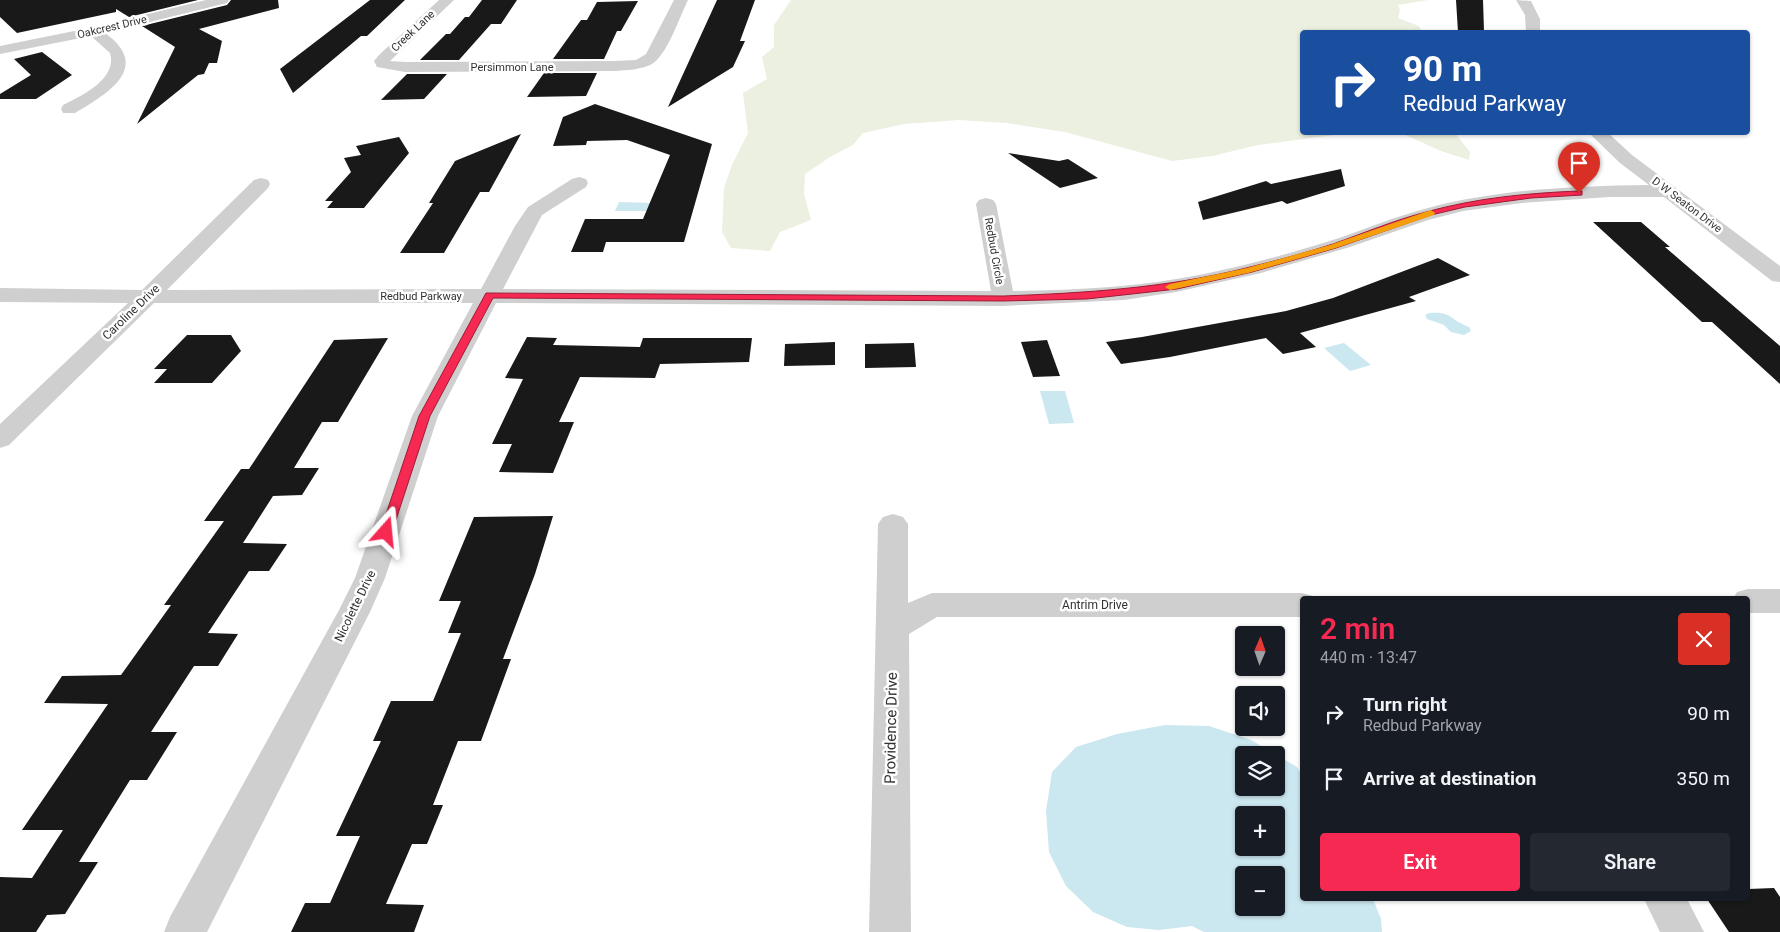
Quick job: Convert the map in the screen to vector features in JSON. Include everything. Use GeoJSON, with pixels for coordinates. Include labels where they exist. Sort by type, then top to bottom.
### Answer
{"type":"FeatureCollection","features":[{"type":"Feature","properties":{"kind":"street","name":"Oakcrest Drive"},"geometry":{"type":"LineString","coordinates":[[0,50],[94,31],[222,0]]}},
{"type":"Feature","properties":{"kind":"street","name":"Creek Lane"},"geometry":{"type":"LineString","coordinates":[[382,64],[385,57],[447,0]]}},
{"type":"Feature","properties":{"kind":"street","name":"Persimmon Lane"},"geometry":{"type":"LineString","coordinates":[[382,64],[405,67],[614,66],[642,63],[651,58],[655,53],[681,0]]}},
{"type":"Feature","properties":{"kind":"street"},"geometry":{"type":"LineString","coordinates":[[1523,0],[1533,17],[1535,25],[1534,30]]}},
{"type":"Feature","properties":{"kind":"street"},"geometry":{"type":"LineString","coordinates":[[69,109],[103,87],[115,73],[118,64],[119,56],[114,49],[94,31]]}},
{"type":"Feature","properties":{"kind":"street","name":"D W Seaton Drive"},"geometry":{"type":"LineString","coordinates":[[1599,135],[1626,159],[1780,276]]}},
{"type":"Feature","properties":{"kind":"street","name":"Nicolette Drive"},"geometry":{"type":"LineString","coordinates":[[184,932],[362,595],[383,541],[425,416],[525,226],[535,211],[579,183]]}},
{"type":"Feature","properties":{"kind":"street","name":"Caroline Drive"},"geometry":{"type":"LineString","coordinates":[[0,439],[148,297],[261,184]]}},
{"type":"Feature","properties":{"kind":"street","name":"Redbud Parkway"},"geometry":{"type":"LineString","coordinates":[[0,295],[148,297],[489,295],[1003,298],[1087,296],[1177,286],[1248,270],[1333,246],[1428,214],[1465,205],[1531,196],[1613,191],[1670,191]]}},
{"type":"Feature","properties":{"kind":"street","name":"Redbud Circle"},"geometry":{"type":"LineString","coordinates":[[986,204],[1003,298]]}},
{"type":"Feature","properties":{"kind":"street","name":"Providence Drive"},"geometry":{"type":"LineString","coordinates":[[890,932],[893,524]]}},
{"type":"Feature","properties":{"kind":"street"},"geometry":{"type":"LineString","coordinates":[[1750,601],[1780,601]]}},
{"type":"Feature","properties":{"kind":"street","name":"Antrim Drive"},"geometry":{"type":"LineString","coordinates":[[893,628],[932,606],[1300,605]]}},
{"type":"Feature","properties":{"kind":"street"},"geometry":{"type":"LineString","coordinates":[[1665,901],[1683,932]]}},
{"type":"Feature","properties":{"kind":"green space"},"geometry":{"type":"Polygon","coordinates":[[[791,0],[1428,0],[1398,5],[1400,10],[1398,18],[1419,26],[1421,30],[1300,30],[1300,135],[1334,135],[1258,145],[1212,156],[1172,161],[1065,132],[1007,123],[959,120],[904,124],[863,133],[853,145],[830,157],[805,174],[804,194],[811,220],[780,232],[770,251],[731,248],[722,232],[724,188],[732,165],[748,133],[743,93],[767,79],[762,57],[774,47],[774,25],[791,0]]]}},
{"type":"Feature","properties":{"kind":"green space"},"geometry":{"type":"Polygon","coordinates":[[[1405,135],[1457,135],[1470,152],[1469,160],[1441,151],[1405,135]]]}},
{"type":"Feature","properties":{"kind":"water"},"geometry":{"type":"Polygon","coordinates":[[[619,202],[652,203],[649,211],[615,211],[619,202]]]}},
{"type":"Feature","properties":{"kind":"water"},"geometry":{"type":"Polygon","coordinates":[[[1429,313],[1447,315],[1469,327],[1471,331],[1464,335],[1451,332],[1444,325],[1427,319],[1425,315],[1429,313]]]}},
{"type":"Feature","properties":{"kind":"water"},"geometry":{"type":"Polygon","coordinates":[[[1344,343],[1371,365],[1350,371],[1324,348],[1344,343]]]}},
{"type":"Feature","properties":{"kind":"water"},"geometry":{"type":"Polygon","coordinates":[[[1040,391],[1065,391],[1074,423],[1049,424],[1040,391]]]}},
{"type":"Feature","properties":{"kind":"water"},"geometry":{"type":"Polygon","coordinates":[[[1165,725],[1209,726],[1251,740],[1261,746],[1235,746],[1235,796],[1285,796],[1285,760],[1297,767],[1300,772],[1300,901],[1374,901],[1381,919],[1382,932],[1204,932],[1192,926],[1159,930],[1127,927],[1093,912],[1066,886],[1049,852],[1046,811],[1052,772],[1076,747],[1117,734],[1165,725]]]}},
{"type":"Feature","properties":{"kind":"building"},"geometry":{"type":"Polygon","coordinates":[[[0,0],[198,0],[129,17],[116,9],[116,12],[17,33],[0,17],[0,0]]]}},
{"type":"Feature","properties":{"kind":"building"},"geometry":{"type":"Polygon","coordinates":[[[231,0],[278,0],[279,8],[199,29],[222,41],[217,63],[209,63],[204,74],[198,75],[137,124],[175,47],[142,26],[227,5],[231,0]]]}},
{"type":"Feature","properties":{"kind":"building"},"geometry":{"type":"Polygon","coordinates":[[[370,0],[405,0],[367,36],[361,36],[293,93],[280,69],[370,0]]]}},
{"type":"Feature","properties":{"kind":"building"},"geometry":{"type":"Polygon","coordinates":[[[482,0],[517,0],[501,24],[491,24],[459,60],[420,60],[446,34],[450,34],[465,17],[469,17],[482,0]]]}},
{"type":"Feature","properties":{"kind":"building"},"geometry":{"type":"Polygon","coordinates":[[[717,0],[755,0],[740,41],[745,41],[733,67],[668,107],[717,0]]]}},
{"type":"Feature","properties":{"kind":"building"},"geometry":{"type":"Polygon","coordinates":[[[1456,0],[1483,0],[1484,30],[1458,30],[1456,0]]]}},
{"type":"Feature","properties":{"kind":"building"},"geometry":{"type":"Polygon","coordinates":[[[638,1],[621,31],[617,31],[604,59],[553,59],[581,20],[587,20],[597,2],[638,1]]]}},
{"type":"Feature","properties":{"kind":"building"},"geometry":{"type":"Polygon","coordinates":[[[42,52],[72,75],[36,99],[0,99],[0,94],[31,75],[14,59],[42,52]]]}},
{"type":"Feature","properties":{"kind":"building"},"geometry":{"type":"Polygon","coordinates":[[[544,73],[597,73],[586,96],[527,97],[544,73]]]}},
{"type":"Feature","properties":{"kind":"building"},"geometry":{"type":"Polygon","coordinates":[[[407,74],[447,74],[424,99],[381,100],[407,74]]]}},
{"type":"Feature","properties":{"kind":"building"},"geometry":{"type":"Polygon","coordinates":[[[595,104],[712,144],[684,242],[606,242],[603,252],[571,252],[585,219],[643,219],[670,155],[627,140],[587,141],[586,145],[553,146],[563,117],[595,104]]]}},
{"type":"Feature","properties":{"kind":"building"},"geometry":{"type":"Polygon","coordinates":[[[521,134],[489,192],[480,192],[444,253],[400,253],[433,203],[429,203],[455,161],[521,134]]]}},
{"type":"Feature","properties":{"kind":"building"},"geometry":{"type":"Polygon","coordinates":[[[399,137],[409,153],[364,208],[327,208],[333,201],[325,201],[351,172],[344,158],[361,155],[356,146],[399,137]]]}},
{"type":"Feature","properties":{"kind":"building"},"geometry":{"type":"Polygon","coordinates":[[[1008,153],[1059,161],[1068,159],[1098,178],[1060,188],[1008,153]]]}},
{"type":"Feature","properties":{"kind":"building"},"geometry":{"type":"Polygon","coordinates":[[[1341,169],[1345,186],[1287,204],[1282,201],[1203,220],[1198,202],[1266,181],[1271,184],[1341,169]]]}},
{"type":"Feature","properties":{"kind":"building"},"geometry":{"type":"Polygon","coordinates":[[[1593,222],[1641,222],[1670,247],[1665,247],[1780,346],[1780,384],[1712,322],[1702,322],[1593,222]]]}},
{"type":"Feature","properties":{"kind":"building"},"geometry":{"type":"Polygon","coordinates":[[[1438,258],[1470,275],[1409,297],[1416,301],[1300,333],[1316,347],[1283,354],[1266,338],[1170,357],[1121,364],[1106,342],[1286,311],[1333,298],[1438,258]]]}},
{"type":"Feature","properties":{"kind":"building"},"geometry":{"type":"Polygon","coordinates":[[[187,335],[231,335],[241,351],[212,383],[154,383],[167,369],[154,369],[187,335]]]}},
{"type":"Feature","properties":{"kind":"building"},"geometry":{"type":"Polygon","coordinates":[[[527,337],[557,338],[553,345],[640,347],[643,338],[752,338],[749,362],[660,364],[655,378],[580,377],[559,422],[574,422],[553,473],[499,472],[512,444],[492,444],[523,379],[505,378],[527,337]]]}},
{"type":"Feature","properties":{"kind":"building"},"geometry":{"type":"Polygon","coordinates":[[[388,338],[338,422],[322,422],[294,468],[319,468],[302,495],[273,496],[243,543],[287,544],[269,571],[249,571],[208,633],[238,634],[218,666],[194,666],[151,732],[177,732],[147,780],[130,780],[79,862],[98,862],[65,914],[47,915],[36,932],[0,932],[0,877],[32,878],[63,830],[22,830],[108,704],[44,703],[62,676],[121,675],[171,605],[164,605],[224,521],[204,521],[241,469],[249,469],[334,340],[388,338]]]}},
{"type":"Feature","properties":{"kind":"building"},"geometry":{"type":"Polygon","coordinates":[[[1047,340],[1060,376],[1033,377],[1021,342],[1047,340]]]}},
{"type":"Feature","properties":{"kind":"building"},"geometry":{"type":"Polygon","coordinates":[[[835,342],[835,365],[784,366],[785,344],[835,342]]]}},
{"type":"Feature","properties":{"kind":"building"},"geometry":{"type":"Polygon","coordinates":[[[914,343],[916,367],[865,368],[865,344],[914,343]]]}},
{"type":"Feature","properties":{"kind":"building"},"geometry":{"type":"Polygon","coordinates":[[[553,516],[535,574],[503,659],[511,659],[481,741],[458,741],[433,805],[443,805],[427,844],[412,844],[386,904],[424,905],[414,932],[291,932],[305,903],[330,903],[360,836],[336,836],[381,741],[373,741],[391,701],[433,701],[461,633],[448,633],[461,601],[439,601],[474,517],[553,516]]]}},
{"type":"Feature","properties":{"kind":"building"},"geometry":{"type":"Polygon","coordinates":[[[1774,888],[1780,897],[1780,932],[1729,932],[1708,901],[1750,901],[1750,889],[1774,888]]]}},
{"type":"Feature","properties":{"kind":"slow traffic"},"geometry":{"type":"LineString","coordinates":[[1170,287],[1248,270],[1333,246],[1431,213]]}},
{"type":"Feature","properties":{"kind":"route"},"geometry":{"type":"LineString","coordinates":[[386,532],[425,416],[489,295],[1043,298],[1134,292],[1177,286],[1248,270],[1333,246],[1428,214],[1465,205],[1531,196],[1579,193]]}}]}
